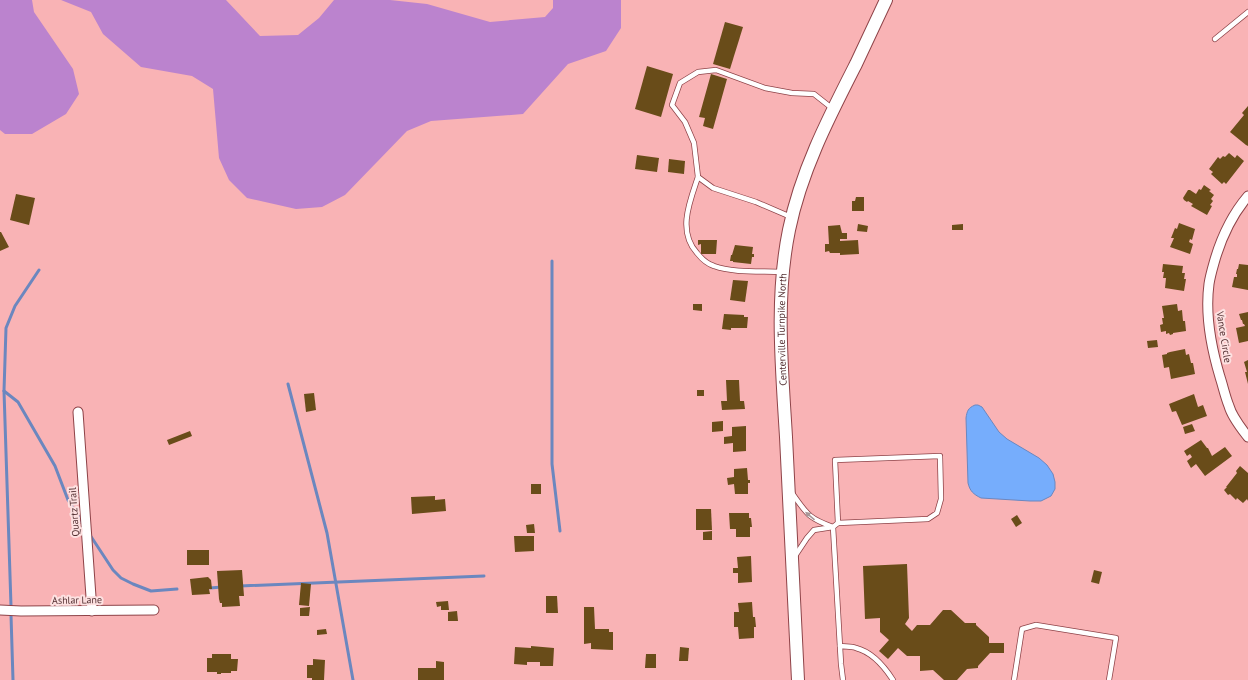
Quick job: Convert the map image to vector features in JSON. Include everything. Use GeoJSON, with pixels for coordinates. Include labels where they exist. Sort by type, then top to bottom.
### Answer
{"type":"FeatureCollection","features":[{"type":"Feature","properties":{"kind":"main road","name":"Centerville Turnpike North"},"geometry":{"type":"LineString","coordinates":[[798,680],[781,329],[783,272],[789,229],[798,193],[810,161],[833,109],[886,0]]}},
{"type":"Feature","properties":{"kind":"street","name":"Vance Circle"},"geometry":{"type":"LineString","coordinates":[[1248,196],[1232,217],[1220,244],[1209,284],[1208,301],[1208,322],[1216,364],[1229,407],[1248,437]]}},
{"type":"Feature","properties":{"kind":"street","name":"Quartz Trail"},"geometry":{"type":"LineString","coordinates":[[78,412],[92,611]]}},
{"type":"Feature","properties":{"kind":"street","name":"Ashlar Lane"},"geometry":{"type":"LineString","coordinates":[[0,610],[154,610]]}},
{"type":"Feature","properties":{"kind":"lane"},"geometry":{"type":"LineString","coordinates":[[1215,39],[1248,12]]}},
{"type":"Feature","properties":{"kind":"lane"},"geometry":{"type":"LineString","coordinates":[[783,272],[712,266],[702,259],[693,249],[685,225],[691,196],[698,177],[694,143],[685,122],[672,105],[680,83],[698,72],[716,70],[765,88],[792,93],[814,94],[833,109]]}},
{"type":"Feature","properties":{"kind":"lane"},"geometry":{"type":"LineString","coordinates":[[698,177],[713,188],[756,202],[792,218]]}},
{"type":"Feature","properties":{"kind":"lane"},"geometry":{"type":"LineString","coordinates":[[793,559],[814,530],[833,527],[838,523],[928,519],[937,513],[941,499],[940,456],[835,460],[838,523]]}},
{"type":"Feature","properties":{"kind":"lane"},"geometry":{"type":"LineString","coordinates":[[789,489],[800,505],[813,519],[833,527]]}},
{"type":"Feature","properties":{"kind":"lane"},"geometry":{"type":"LineString","coordinates":[[833,527],[843,680]]}},
{"type":"Feature","properties":{"kind":"lane"},"geometry":{"type":"LineString","coordinates":[[1014,680],[1022,629],[1036,625],[1116,638],[1109,680]]}},
{"type":"Feature","properties":{"kind":"lane"},"geometry":{"type":"LineString","coordinates":[[840,646],[856,648],[872,656],[886,668],[893,680]]}},
{"type":"Feature","properties":{"kind":"shaded area"},"geometry":{"type":"Polygon","coordinates":[[[0,0],[32,0],[34,12],[73,69],[79,94],[66,114],[32,134],[5,134],[0,130],[0,0]]]}},
{"type":"Feature","properties":{"kind":"shaded area"},"geometry":{"type":"Polygon","coordinates":[[[61,0],[226,0],[260,36],[298,35],[319,18],[334,0],[390,0],[427,4],[490,22],[545,17],[553,8],[553,0],[621,0],[621,28],[606,51],[568,64],[523,114],[431,121],[407,131],[345,195],[322,207],[296,209],[247,198],[229,180],[219,158],[213,89],[192,76],[141,67],[103,34],[91,12],[61,0]]]}},
{"type":"Feature","properties":{"kind":"water"},"geometry":{"type":"Polygon","coordinates":[[[975,405],[982,407],[999,432],[1007,439],[1039,458],[1047,465],[1053,474],[1055,482],[1055,489],[1051,496],[1041,501],[1030,501],[981,498],[972,492],[968,483],[966,418],[968,410],[975,405]]]}},
{"type":"Feature","properties":{"kind":"building"},"geometry":{"type":"Polygon","coordinates":[[[725,22],[743,27],[730,69],[713,64],[725,22]]]}},
{"type":"Feature","properties":{"kind":"building"},"geometry":{"type":"Polygon","coordinates":[[[647,66],[673,74],[661,117],[635,109],[647,66]]]}},
{"type":"Feature","properties":{"kind":"building"},"geometry":{"type":"Polygon","coordinates":[[[711,74],[727,79],[713,129],[703,126],[705,118],[699,117],[711,74]]]}},
{"type":"Feature","properties":{"kind":"building"},"geometry":{"type":"Polygon","coordinates":[[[1248,106],[1248,146],[1230,132],[1244,115],[1242,113],[1248,106]]]}},
{"type":"Feature","properties":{"kind":"building"},"geometry":{"type":"Polygon","coordinates":[[[1229,153],[1235,158],[1237,155],[1244,161],[1226,184],[1224,182],[1222,184],[1211,174],[1213,172],[1209,169],[1218,157],[1220,159],[1229,153]]]}},
{"type":"Feature","properties":{"kind":"building"},"geometry":{"type":"Polygon","coordinates":[[[637,155],[659,158],[657,172],[635,169],[637,155]]]}},
{"type":"Feature","properties":{"kind":"building"},"geometry":{"type":"Polygon","coordinates":[[[669,159],[685,161],[684,174],[668,172],[669,159]]]}},
{"type":"Feature","properties":{"kind":"building"},"geometry":{"type":"Polygon","coordinates":[[[1204,185],[1211,190],[1209,191],[1214,195],[1211,199],[1213,201],[1210,205],[1212,206],[1207,215],[1191,206],[1193,204],[1188,201],[1187,202],[1183,198],[1188,190],[1196,194],[1204,185]]]}},
{"type":"Feature","properties":{"kind":"building"},"geometry":{"type":"Polygon","coordinates":[[[16,194],[35,198],[29,225],[10,220],[16,194]]]}},
{"type":"Feature","properties":{"kind":"building"},"geometry":{"type":"Polygon","coordinates":[[[856,197],[864,197],[864,211],[852,211],[852,201],[855,201],[856,197]]]}},
{"type":"Feature","properties":{"kind":"building"},"geometry":{"type":"Polygon","coordinates":[[[1179,223],[1195,229],[1192,240],[1190,239],[1189,242],[1193,244],[1190,254],[1170,247],[1174,238],[1171,238],[1179,223]]]}},
{"type":"Feature","properties":{"kind":"building"},"geometry":{"type":"Polygon","coordinates":[[[858,224],[868,226],[867,232],[857,231],[858,224]]]}},
{"type":"Feature","properties":{"kind":"building"},"geometry":{"type":"Polygon","coordinates":[[[963,224],[963,230],[952,230],[952,225],[963,224]]]}},
{"type":"Feature","properties":{"kind":"building"},"geometry":{"type":"Polygon","coordinates":[[[840,225],[842,233],[847,233],[847,239],[840,239],[840,241],[858,240],[859,254],[840,255],[840,253],[830,253],[829,251],[825,252],[825,244],[829,244],[828,226],[840,225]]]}},
{"type":"Feature","properties":{"kind":"building"},"geometry":{"type":"Polygon","coordinates":[[[0,232],[9,247],[0,251],[0,232]]]}},
{"type":"Feature","properties":{"kind":"building"},"geometry":{"type":"Polygon","coordinates":[[[698,240],[717,240],[716,254],[701,254],[701,244],[698,245],[698,240]]]}},
{"type":"Feature","properties":{"kind":"building"},"geometry":{"type":"Polygon","coordinates":[[[735,245],[753,247],[752,254],[754,254],[754,257],[752,257],[751,264],[730,261],[735,245]]]}},
{"type":"Feature","properties":{"kind":"building"},"geometry":{"type":"Polygon","coordinates":[[[1163,264],[1183,266],[1182,273],[1185,273],[1184,279],[1186,279],[1184,291],[1165,288],[1166,278],[1163,278],[1163,264]]]}},
{"type":"Feature","properties":{"kind":"building"},"geometry":{"type":"Polygon","coordinates":[[[1239,264],[1248,265],[1248,290],[1232,287],[1234,277],[1237,277],[1236,274],[1239,264]]]}},
{"type":"Feature","properties":{"kind":"building"},"geometry":{"type":"Polygon","coordinates":[[[733,280],[748,281],[745,302],[730,300],[733,280]]]}},
{"type":"Feature","properties":{"kind":"building"},"geometry":{"type":"Polygon","coordinates":[[[693,304],[702,304],[702,311],[693,310],[693,304]]]}},
{"type":"Feature","properties":{"kind":"building"},"geometry":{"type":"Polygon","coordinates":[[[1177,304],[1178,311],[1182,310],[1186,331],[1173,333],[1170,335],[1169,333],[1166,334],[1166,331],[1161,332],[1160,325],[1163,324],[1162,318],[1164,318],[1162,306],[1177,304]]]}},
{"type":"Feature","properties":{"kind":"building"},"geometry":{"type":"Polygon","coordinates":[[[1248,312],[1248,341],[1239,343],[1236,328],[1245,326],[1239,314],[1248,312]]]}},
{"type":"Feature","properties":{"kind":"building"},"geometry":{"type":"Polygon","coordinates":[[[724,314],[744,315],[744,317],[748,317],[747,328],[731,328],[731,330],[722,329],[724,314]]]}},
{"type":"Feature","properties":{"kind":"building"},"geometry":{"type":"Polygon","coordinates":[[[1157,340],[1158,347],[1148,348],[1147,341],[1157,340]]]}},
{"type":"Feature","properties":{"kind":"building"},"geometry":{"type":"Polygon","coordinates":[[[1185,349],[1186,355],[1189,354],[1191,363],[1193,363],[1195,374],[1171,379],[1169,367],[1164,368],[1162,355],[1185,349]]]}},
{"type":"Feature","properties":{"kind":"building"},"geometry":{"type":"Polygon","coordinates":[[[1248,360],[1248,384],[1244,362],[1248,360]]]}},
{"type":"Feature","properties":{"kind":"building"},"geometry":{"type":"Polygon","coordinates":[[[726,380],[739,380],[740,401],[744,401],[745,409],[722,410],[721,401],[727,401],[726,380]]]}},
{"type":"Feature","properties":{"kind":"building"},"geometry":{"type":"Polygon","coordinates":[[[697,390],[704,390],[704,396],[697,396],[697,390]]]}},
{"type":"Feature","properties":{"kind":"building"},"geometry":{"type":"Polygon","coordinates":[[[314,393],[316,410],[306,412],[304,394],[314,393]]]}},
{"type":"Feature","properties":{"kind":"building"},"geometry":{"type":"Polygon","coordinates":[[[1194,394],[1198,407],[1203,405],[1207,416],[1182,425],[1176,411],[1172,412],[1169,404],[1194,394]]]}},
{"type":"Feature","properties":{"kind":"building"},"geometry":{"type":"Polygon","coordinates":[[[723,421],[723,431],[712,432],[712,422],[723,421]]]}},
{"type":"Feature","properties":{"kind":"building"},"geometry":{"type":"Polygon","coordinates":[[[1192,424],[1195,431],[1185,434],[1183,427],[1192,424]]]}},
{"type":"Feature","properties":{"kind":"building"},"geometry":{"type":"Polygon","coordinates":[[[746,426],[746,451],[733,452],[733,443],[724,444],[724,437],[732,436],[732,427],[746,426]]]}},
{"type":"Feature","properties":{"kind":"building"},"geometry":{"type":"Polygon","coordinates":[[[190,431],[192,436],[169,445],[167,440],[190,431]]]}},
{"type":"Feature","properties":{"kind":"building"},"geometry":{"type":"Polygon","coordinates":[[[1201,440],[1208,448],[1212,456],[1225,447],[1232,456],[1205,476],[1196,464],[1191,468],[1187,461],[1192,457],[1190,454],[1187,456],[1184,451],[1201,440]]]}},
{"type":"Feature","properties":{"kind":"building"},"geometry":{"type":"Polygon","coordinates":[[[1240,466],[1248,473],[1248,501],[1247,499],[1243,503],[1237,498],[1236,500],[1230,494],[1228,495],[1224,490],[1237,473],[1236,471],[1240,466]]]}},
{"type":"Feature","properties":{"kind":"building"},"geometry":{"type":"Polygon","coordinates":[[[747,468],[748,480],[750,480],[750,483],[748,483],[748,494],[735,494],[734,484],[728,485],[727,478],[734,477],[734,469],[747,468]]]}},
{"type":"Feature","properties":{"kind":"building"},"geometry":{"type":"Polygon","coordinates":[[[531,484],[541,484],[541,494],[531,494],[531,484]]]}},
{"type":"Feature","properties":{"kind":"building"},"geometry":{"type":"Polygon","coordinates":[[[435,496],[435,500],[445,499],[446,511],[412,514],[411,497],[435,496]]]}},
{"type":"Feature","properties":{"kind":"building"},"geometry":{"type":"Polygon","coordinates":[[[696,509],[711,509],[712,530],[696,530],[696,509]]]}},
{"type":"Feature","properties":{"kind":"building"},"geometry":{"type":"Polygon","coordinates":[[[729,513],[749,513],[752,527],[750,527],[750,537],[736,537],[736,529],[730,529],[729,513]]]}},
{"type":"Feature","properties":{"kind":"building"},"geometry":{"type":"Polygon","coordinates":[[[1017,515],[1022,523],[1016,527],[1011,519],[1017,515]]]}},
{"type":"Feature","properties":{"kind":"building"},"geometry":{"type":"Polygon","coordinates":[[[534,524],[535,533],[527,533],[526,525],[534,524]]]}},
{"type":"Feature","properties":{"kind":"building"},"geometry":{"type":"Polygon","coordinates":[[[712,531],[712,540],[703,540],[703,532],[712,531]]]}},
{"type":"Feature","properties":{"kind":"building"},"geometry":{"type":"Polygon","coordinates":[[[514,536],[534,536],[534,551],[515,552],[514,536]]]}},
{"type":"Feature","properties":{"kind":"building"},"geometry":{"type":"Polygon","coordinates":[[[187,550],[209,550],[209,565],[187,565],[187,550]]]}},
{"type":"Feature","properties":{"kind":"building"},"geometry":{"type":"Polygon","coordinates":[[[751,556],[752,582],[738,583],[738,573],[733,573],[733,568],[738,568],[737,557],[751,556]]]}},
{"type":"Feature","properties":{"kind":"building"},"geometry":{"type":"Polygon","coordinates":[[[907,564],[909,618],[905,624],[912,631],[917,625],[930,625],[943,610],[951,610],[965,623],[976,623],[976,625],[989,637],[989,643],[1004,643],[1004,653],[990,653],[978,666],[978,668],[967,669],[957,680],[944,680],[933,670],[920,671],[920,656],[907,656],[898,648],[888,659],[879,651],[889,640],[880,632],[880,618],[865,619],[863,566],[907,564]]]}},
{"type":"Feature","properties":{"kind":"building"},"geometry":{"type":"Polygon","coordinates":[[[242,570],[244,596],[239,596],[240,606],[222,607],[222,603],[220,603],[219,599],[217,571],[242,570]]]}},
{"type":"Feature","properties":{"kind":"building"},"geometry":{"type":"Polygon","coordinates":[[[1094,570],[1102,572],[1099,584],[1091,582],[1094,570]]]}},
{"type":"Feature","properties":{"kind":"building"},"geometry":{"type":"Polygon","coordinates":[[[208,577],[211,580],[212,589],[209,589],[210,594],[192,595],[190,579],[208,577]]]}},
{"type":"Feature","properties":{"kind":"building"},"geometry":{"type":"Polygon","coordinates":[[[301,583],[311,584],[309,606],[299,605],[301,583]]]}},
{"type":"Feature","properties":{"kind":"building"},"geometry":{"type":"Polygon","coordinates":[[[546,596],[557,596],[558,613],[546,613],[546,596]]]}},
{"type":"Feature","properties":{"kind":"building"},"geometry":{"type":"Polygon","coordinates":[[[448,601],[449,610],[441,610],[441,606],[437,607],[436,602],[448,601]]]}},
{"type":"Feature","properties":{"kind":"building"},"geometry":{"type":"Polygon","coordinates":[[[752,602],[753,617],[755,617],[756,627],[754,627],[754,638],[739,639],[738,627],[734,627],[734,612],[739,612],[738,603],[752,602]]]}},
{"type":"Feature","properties":{"kind":"building"},"geometry":{"type":"Polygon","coordinates":[[[310,607],[309,616],[300,616],[300,608],[310,607]]]}},
{"type":"Feature","properties":{"kind":"building"},"geometry":{"type":"Polygon","coordinates":[[[584,607],[594,607],[595,629],[609,629],[609,632],[613,632],[613,650],[591,649],[591,643],[584,644],[584,607]]]}},
{"type":"Feature","properties":{"kind":"building"},"geometry":{"type":"Polygon","coordinates":[[[457,611],[458,621],[448,621],[448,612],[457,611]]]}},
{"type":"Feature","properties":{"kind":"building"},"geometry":{"type":"Polygon","coordinates":[[[326,629],[327,634],[317,635],[317,630],[326,629]]]}},
{"type":"Feature","properties":{"kind":"building"},"geometry":{"type":"Polygon","coordinates":[[[531,646],[554,648],[553,666],[540,666],[540,662],[527,662],[527,665],[514,664],[515,647],[531,648],[531,646]]]}},
{"type":"Feature","properties":{"kind":"building"},"geometry":{"type":"Polygon","coordinates":[[[680,647],[689,648],[688,661],[679,661],[680,647]]]}},
{"type":"Feature","properties":{"kind":"building"},"geometry":{"type":"Polygon","coordinates":[[[212,654],[231,654],[231,659],[238,659],[237,671],[221,674],[217,674],[217,672],[207,672],[207,658],[212,658],[212,654]]]}},
{"type":"Feature","properties":{"kind":"building"},"geometry":{"type":"Polygon","coordinates":[[[646,654],[656,654],[656,668],[645,668],[646,654]]]}},
{"type":"Feature","properties":{"kind":"building"},"geometry":{"type":"Polygon","coordinates":[[[313,659],[325,660],[324,680],[312,680],[312,678],[307,678],[307,665],[313,665],[313,659]]]}},
{"type":"Feature","properties":{"kind":"building"},"geometry":{"type":"Polygon","coordinates":[[[436,661],[444,662],[444,680],[418,680],[418,668],[436,668],[436,661]]]}},
{"type":"Feature","properties":{"kind":"waterway"},"geometry":{"type":"LineString","coordinates":[[552,261],[552,464],[560,531]]}},
{"type":"Feature","properties":{"kind":"waterway"},"geometry":{"type":"LineString","coordinates":[[11,606],[4,391],[6,328],[15,306],[39,270]]}},
{"type":"Feature","properties":{"kind":"waterway"},"geometry":{"type":"LineString","coordinates":[[288,384],[327,533],[353,680]]}},
{"type":"Feature","properties":{"kind":"waterway"},"geometry":{"type":"LineString","coordinates":[[4,391],[18,402],[55,466],[68,500],[83,524]]}},
{"type":"Feature","properties":{"kind":"waterway"},"geometry":{"type":"LineString","coordinates":[[90,535],[113,570],[121,578],[151,591],[177,589]]}},
{"type":"Feature","properties":{"kind":"waterway"},"geometry":{"type":"LineString","coordinates":[[240,586],[484,576]]}},
{"type":"Feature","properties":{"kind":"waterway"},"geometry":{"type":"LineString","coordinates":[[210,588],[222,587]]}},
{"type":"Feature","properties":{"kind":"waterway"},"geometry":{"type":"LineString","coordinates":[[11,615],[13,680]]}}]}
